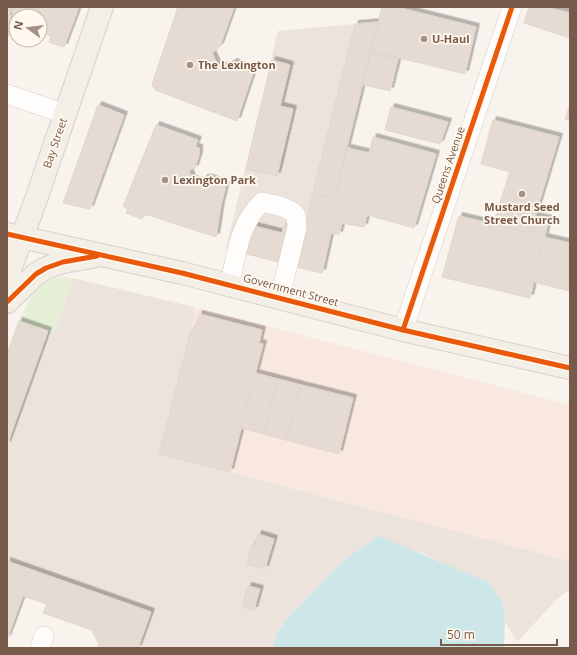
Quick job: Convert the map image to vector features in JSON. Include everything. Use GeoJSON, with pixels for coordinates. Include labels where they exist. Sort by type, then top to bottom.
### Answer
{"type":"FeatureCollection","features":[{"type":"Feature","properties":{"kind":"main road","name":"Bay Street"},"geometry":{"type":"LineString","coordinates":[[7,278],[15,236],[65,114],[102,7]]}},
{"type":"Feature","properties":{"kind":"main road","name":"Government Street"},"geometry":{"type":"LineString","coordinates":[[15,236],[182,273],[280,297],[403,330],[570,368]]}},
{"type":"Feature","properties":{"kind":"main road"},"geometry":{"type":"LineString","coordinates":[[7,302],[36,274],[46,268],[63,262],[101,255]]}},
{"type":"Feature","properties":{"kind":"street","name":"Queens Avenue"},"geometry":{"type":"LineString","coordinates":[[403,330],[512,7]]}},
{"type":"Feature","properties":{"kind":"street"},"geometry":{"type":"LineString","coordinates":[[7,94],[65,114]]}},
{"type":"Feature","properties":{"kind":"street"},"geometry":{"type":"LineString","coordinates":[[230,285],[240,235],[249,217],[262,202],[287,208],[296,214],[297,220],[280,297]]}},
{"type":"Feature","properties":{"kind":"shaded area"},"geometry":{"type":"Polygon","coordinates":[[[378,22],[335,195],[312,197],[295,266],[226,249],[278,31],[378,22]]]}},
{"type":"Feature","properties":{"kind":"shaded area"},"geometry":{"type":"Polygon","coordinates":[[[73,278],[194,307],[193,312],[196,313],[159,454],[570,561],[570,589],[557,599],[517,642],[505,621],[503,605],[490,583],[417,551],[342,562],[287,619],[277,634],[273,648],[138,648],[150,612],[7,561],[7,354],[19,321],[54,333],[73,278]]]}},
{"type":"Feature","properties":{"kind":"shaded area"},"geometry":{"type":"Polygon","coordinates":[[[194,307],[570,405],[570,561],[159,454],[196,313],[193,312],[194,307]]]}},
{"type":"Feature","properties":{"kind":"green space"},"geometry":{"type":"Polygon","coordinates":[[[62,277],[73,278],[54,333],[19,321],[34,292],[45,282],[62,277]]]}},
{"type":"Feature","properties":{"kind":"water"},"geometry":{"type":"Polygon","coordinates":[[[379,536],[490,583],[503,605],[505,621],[504,648],[273,648],[277,634],[287,619],[342,562],[379,536]]]}},
{"type":"Feature","properties":{"kind":"building"},"geometry":{"type":"Polygon","coordinates":[[[7,7],[10,7],[8,8],[7,35],[7,7]]]}},
{"type":"Feature","properties":{"kind":"building"},"geometry":{"type":"Polygon","coordinates":[[[79,7],[64,47],[49,42],[51,36],[48,35],[48,8],[12,8],[79,7]]]}},
{"type":"Feature","properties":{"kind":"building","name":"The Lexington"},"geometry":{"type":"Polygon","coordinates":[[[178,7],[234,7],[220,46],[212,53],[217,64],[225,67],[234,62],[254,70],[237,121],[155,90],[152,84],[178,7]]]}},
{"type":"Feature","properties":{"kind":"building","name":"U-Haul"},"geometry":{"type":"Polygon","coordinates":[[[382,7],[396,7],[476,27],[465,74],[371,51],[382,7]]]}},
{"type":"Feature","properties":{"kind":"building"},"geometry":{"type":"Polygon","coordinates":[[[529,7],[545,7],[570,13],[570,38],[524,23],[529,7]]]}},
{"type":"Feature","properties":{"kind":"building"},"geometry":{"type":"Polygon","coordinates":[[[378,22],[335,195],[312,197],[355,24],[378,22]]]}},
{"type":"Feature","properties":{"kind":"building"},"geometry":{"type":"Polygon","coordinates":[[[371,52],[398,59],[390,91],[363,85],[371,52]]]}},
{"type":"Feature","properties":{"kind":"building"},"geometry":{"type":"Polygon","coordinates":[[[272,60],[290,65],[280,106],[293,109],[277,176],[246,169],[272,60]]]}},
{"type":"Feature","properties":{"kind":"building"},"geometry":{"type":"Polygon","coordinates":[[[570,104],[570,121],[565,119],[570,104]]]}},
{"type":"Feature","properties":{"kind":"building"},"geometry":{"type":"Polygon","coordinates":[[[98,105],[124,115],[90,209],[63,203],[98,105]]]}},
{"type":"Feature","properties":{"kind":"building"},"geometry":{"type":"Polygon","coordinates":[[[391,107],[448,122],[440,144],[385,130],[391,107]]]}},
{"type":"Feature","properties":{"kind":"building","name":"Mustard Seed Street Church"},"geometry":{"type":"Polygon","coordinates":[[[493,120],[559,137],[531,233],[493,224],[510,172],[481,164],[493,120]]]}},
{"type":"Feature","properties":{"kind":"building","name":"Lexington Park"},"geometry":{"type":"Polygon","coordinates":[[[156,125],[198,140],[195,147],[199,148],[199,155],[195,168],[189,170],[192,179],[202,182],[204,178],[210,178],[226,185],[216,237],[145,214],[142,219],[126,213],[128,209],[123,206],[156,125]]]}},
{"type":"Feature","properties":{"kind":"building"},"geometry":{"type":"Polygon","coordinates":[[[373,137],[436,154],[414,228],[367,215],[364,227],[342,223],[339,235],[331,233],[322,273],[296,267],[312,197],[335,195],[348,148],[369,153],[373,137]]]}},
{"type":"Feature","properties":{"kind":"building"},"geometry":{"type":"Polygon","coordinates":[[[459,216],[531,233],[535,216],[549,219],[530,298],[442,277],[459,216]]]}},
{"type":"Feature","properties":{"kind":"building"},"geometry":{"type":"Polygon","coordinates":[[[250,225],[282,233],[284,225],[292,227],[283,263],[243,253],[250,225]]]}},
{"type":"Feature","properties":{"kind":"building"},"geometry":{"type":"Polygon","coordinates":[[[544,237],[570,243],[570,291],[533,282],[544,237]]]}},
{"type":"Feature","properties":{"kind":"building"},"geometry":{"type":"Polygon","coordinates":[[[199,314],[262,330],[259,343],[263,344],[230,472],[159,454],[191,330],[194,331],[199,314]]]}},
{"type":"Feature","properties":{"kind":"building"},"geometry":{"type":"Polygon","coordinates":[[[19,321],[48,331],[7,445],[7,354],[19,321]]]}},
{"type":"Feature","properties":{"kind":"building"},"geometry":{"type":"Polygon","coordinates":[[[255,373],[278,379],[264,434],[241,428],[255,373]]]}},
{"type":"Feature","properties":{"kind":"building"},"geometry":{"type":"Polygon","coordinates":[[[278,379],[301,385],[286,440],[264,434],[278,379]]]}},
{"type":"Feature","properties":{"kind":"building"},"geometry":{"type":"Polygon","coordinates":[[[301,385],[353,398],[339,454],[286,440],[301,385]]]}},
{"type":"Feature","properties":{"kind":"building"},"geometry":{"type":"Polygon","coordinates":[[[258,534],[274,539],[265,569],[247,564],[252,544],[255,545],[258,534]]]}},
{"type":"Feature","properties":{"kind":"building"},"geometry":{"type":"Polygon","coordinates":[[[7,561],[151,612],[138,648],[98,648],[99,645],[92,630],[43,613],[47,604],[23,596],[7,639],[7,561]]]}},
{"type":"Feature","properties":{"kind":"building"},"geometry":{"type":"Polygon","coordinates":[[[248,586],[260,589],[254,610],[242,607],[248,586]]]}},
{"type":"Feature","properties":{"kind":"cycle path"},"geometry":{"type":"LineString","coordinates":[[403,330],[512,7]]}},
{"type":"Feature","properties":{"kind":"cycle path"},"geometry":{"type":"LineString","coordinates":[[7,234],[182,273],[403,330],[570,368]]}},
{"type":"Feature","properties":{"kind":"cycle path"},"geometry":{"type":"LineString","coordinates":[[7,302],[36,274],[46,268],[63,262],[97,256]]}},
{"type":"Feature","properties":{"kind":"place","name":"U-Haul"},"geometry":{"type":"Point","coordinates":[424,39]}},
{"type":"Feature","properties":{"kind":"place","name":"The Lexington"},"geometry":{"type":"Point","coordinates":[190,65]}},
{"type":"Feature","properties":{"kind":"place","name":"Lexington Park"},"geometry":{"type":"Point","coordinates":[165,180]}},
{"type":"Feature","properties":{"kind":"place","name":"Mustard Seed Street Church"},"geometry":{"type":"Point","coordinates":[522,194]}}]}
